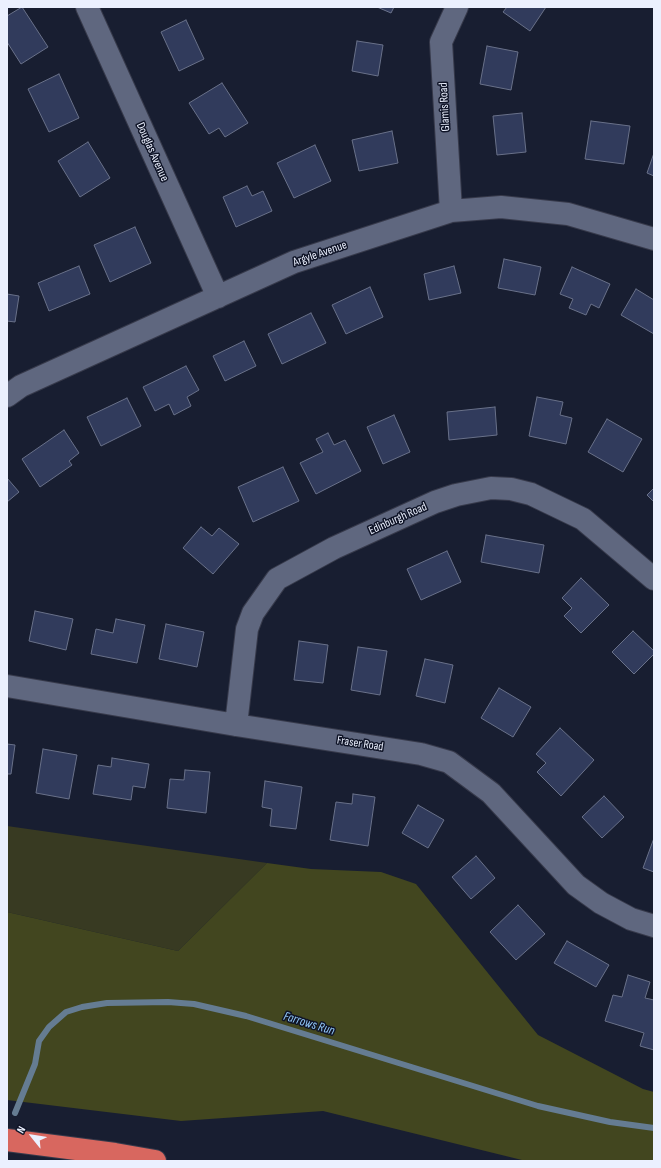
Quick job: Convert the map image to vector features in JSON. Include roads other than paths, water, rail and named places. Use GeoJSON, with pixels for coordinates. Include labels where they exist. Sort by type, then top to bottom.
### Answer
{"type":"FeatureCollection","features":[{"type":"Feature","properties":{"kind":"highway"},"geometry":{"type":"LineString","coordinates":[[7,1140],[155,1161]]}},
{"type":"Feature","properties":{"kind":"street","name":"Douglas Avenue"},"geometry":{"type":"LineString","coordinates":[[87,7],[218,296]]}},
{"type":"Feature","properties":{"kind":"street","name":"Glamis Road"},"geometry":{"type":"LineString","coordinates":[[451,211],[441,42],[457,7]]}},
{"type":"Feature","properties":{"kind":"street","name":"Argyle Avenue"},"geometry":{"type":"LineString","coordinates":[[7,396],[21,386],[294,262],[451,211],[501,207],[568,214],[654,239]]}},
{"type":"Feature","properties":{"kind":"street","name":"Edinburgh Road"},"geometry":{"type":"LineString","coordinates":[[236,725],[247,629],[253,613],[277,579],[334,548],[435,502],[456,495],[491,488],[511,489],[530,494],[582,519],[654,579]]}},
{"type":"Feature","properties":{"kind":"street","name":"Fraser Road"},"geometry":{"type":"LineString","coordinates":[[7,686],[236,725],[421,754],[449,762],[491,793],[576,885],[602,903],[625,915],[654,926]]}},
{"type":"Feature","properties":{"kind":"waterway","name":"Farrows Run"},"geometry":{"type":"LineString","coordinates":[[15,1113],[35,1064],[39,1041],[49,1027],[66,1012],[82,1007],[107,1003],[168,1002],[194,1004],[246,1016],[538,1106],[610,1122],[654,1128]]}}]}
